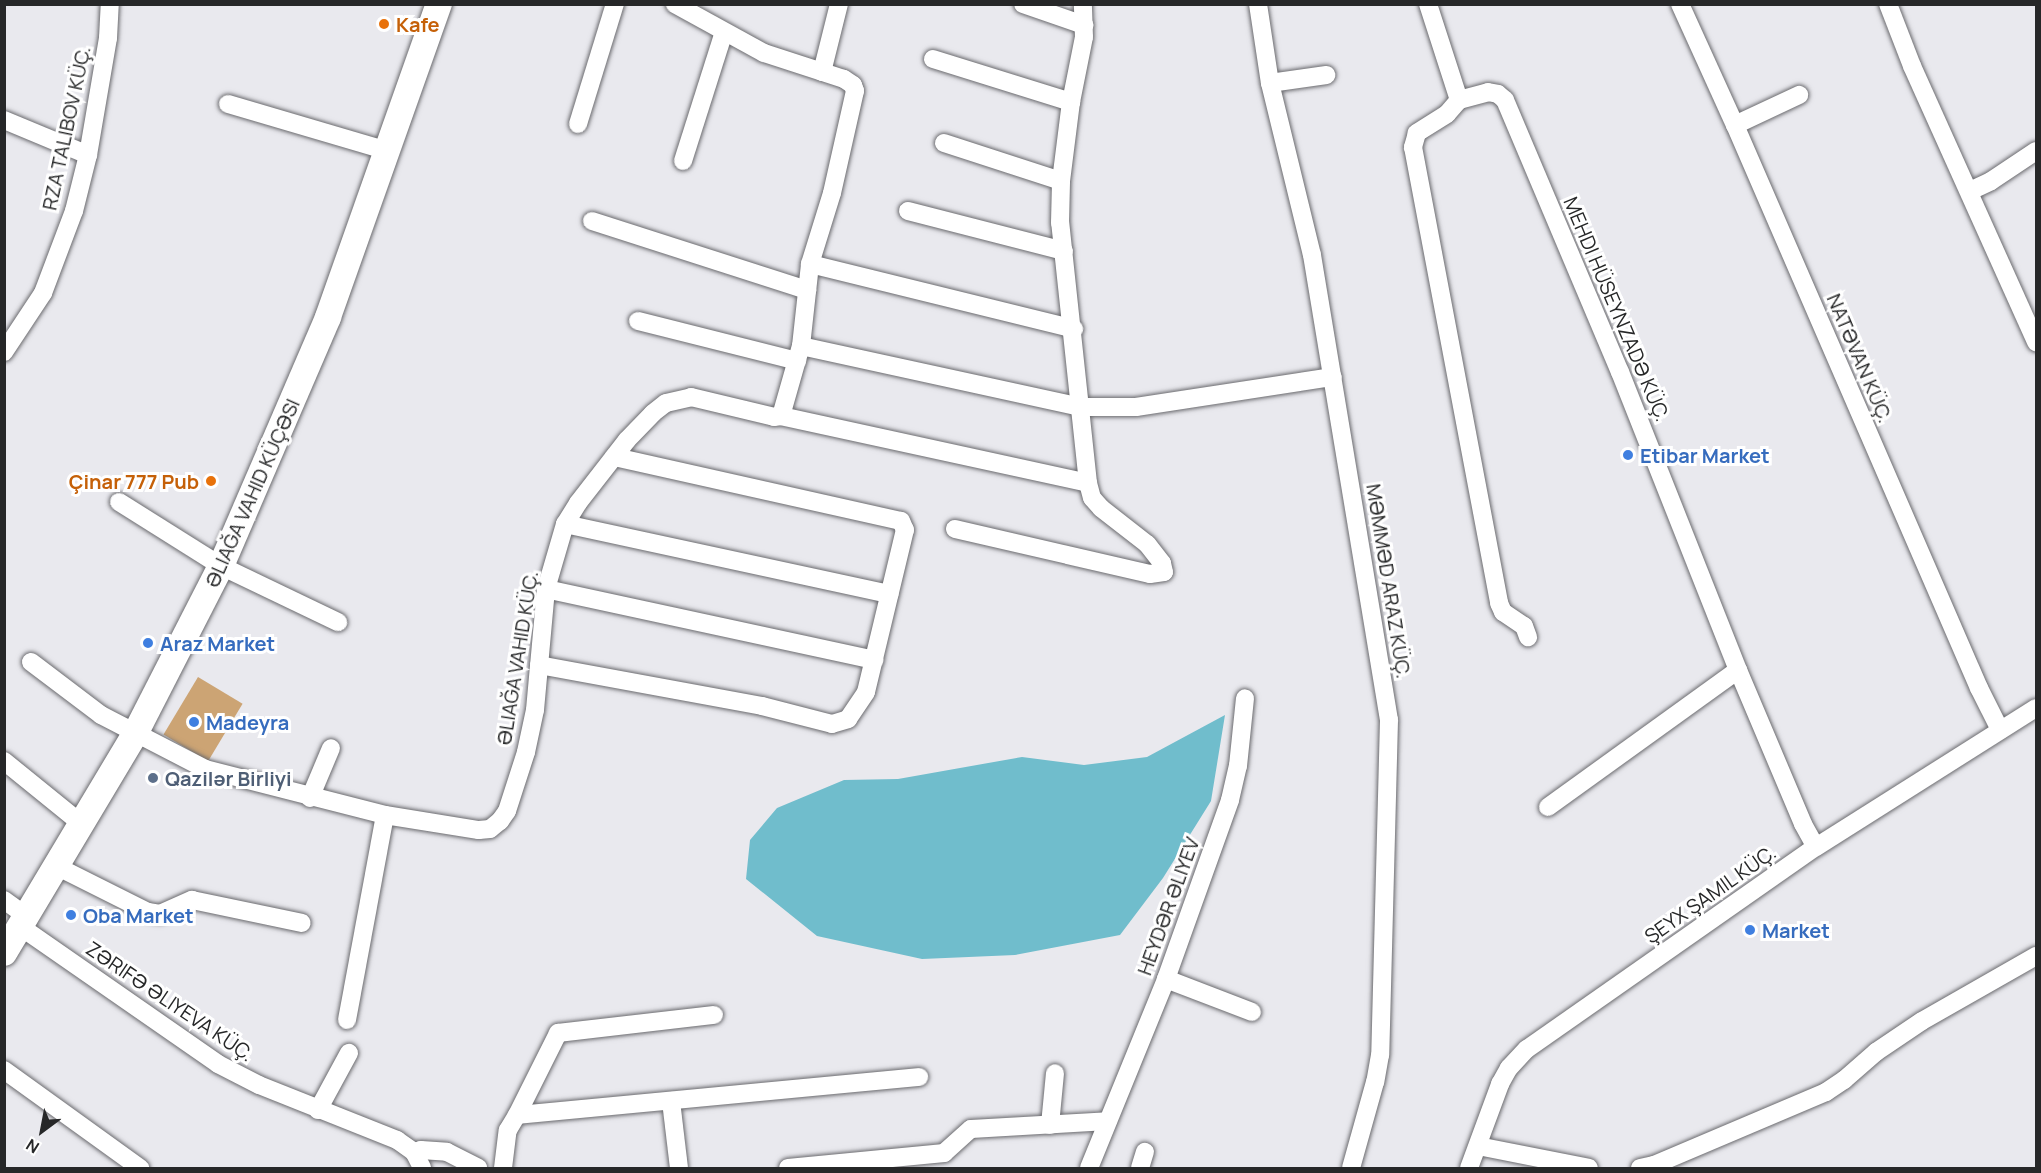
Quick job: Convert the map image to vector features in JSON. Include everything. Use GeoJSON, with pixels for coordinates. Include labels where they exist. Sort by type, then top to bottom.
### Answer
{"type":"FeatureCollection","features":[{"type":"Feature","properties":{"kind":"main road","name":"ƏLIAĞA VAHID KÜÇƏSI"},"geometry":{"type":"LineString","coordinates":[[4,953],[58,867],[135,734],[221,566],[307,368],[388,151],[439,4]]}},
{"type":"Feature","properties":{"kind":"street"},"geometry":{"type":"LineString","coordinates":[[4,352],[43,293],[74,211],[88,155],[108,38],[110,4]]}},
{"type":"Feature","properties":{"kind":"street"},"geometry":{"type":"LineString","coordinates":[[578,124],[615,4]]}},
{"type":"Feature","properties":{"kind":"street"},"geometry":{"type":"LineString","coordinates":[[675,4],[764,53],[844,79],[853,85],[855,91],[832,193],[810,264],[799,353],[781,416]]}},
{"type":"Feature","properties":{"kind":"street"},"geometry":{"type":"LineString","coordinates":[[822,72],[839,4]]}},
{"type":"Feature","properties":{"kind":"street"},"geometry":{"type":"LineString","coordinates":[[1023,4],[1084,25]]}},
{"type":"Feature","properties":{"kind":"street"},"geometry":{"type":"LineString","coordinates":[[954,529],[1161,575],[1164,569],[1147,544],[1101,508],[1092,498],[1088,483],[1074,329],[1060,223],[1061,181],[1071,102],[1080,61],[1084,25],[1083,4]]}},
{"type":"Feature","properties":{"kind":"street","name":"MƏMMƏD ARAZ KÜÇ."},"geometry":{"type":"LineString","coordinates":[[1258,4],[1270,83],[1312,255],[1389,720],[1380,1055],[1375,1082],[1351,1168]]}},
{"type":"Feature","properties":{"kind":"street"},"geometry":{"type":"LineString","coordinates":[[1428,4],[1459,100]]}},
{"type":"Feature","properties":{"kind":"street","name":"NATƏVAN KÜÇ."},"geometry":{"type":"LineString","coordinates":[[1680,4],[1735,125],[1978,688],[2000,730]]}},
{"type":"Feature","properties":{"kind":"street"},"geometry":{"type":"LineString","coordinates":[[1888,4],[1912,66],[2037,342]]}},
{"type":"Feature","properties":{"kind":"street"},"geometry":{"type":"LineString","coordinates":[[683,161],[724,33]]}},
{"type":"Feature","properties":{"kind":"street"},"geometry":{"type":"LineString","coordinates":[[933,59],[1071,102]]}},
{"type":"Feature","properties":{"kind":"street"},"geometry":{"type":"LineString","coordinates":[[1270,83],[1326,75]]}},
{"type":"Feature","properties":{"kind":"street","name":"MEHDI HÜSEYNZADƏ KÜÇ."},"geometry":{"type":"LineString","coordinates":[[1528,638],[1524,626],[1503,612],[1499,603],[1413,147],[1417,133],[1447,114],[1459,100],[1488,93],[1498,94],[1505,100],[1620,372],[1738,670],[1803,824],[1816,847]]}},
{"type":"Feature","properties":{"kind":"street"},"geometry":{"type":"LineString","coordinates":[[1735,125],[1799,95]]}},
{"type":"Feature","properties":{"kind":"street"},"geometry":{"type":"LineString","coordinates":[[228,104],[388,151]]}},
{"type":"Feature","properties":{"kind":"street"},"geometry":{"type":"LineString","coordinates":[[4,120],[88,155]]}},
{"type":"Feature","properties":{"kind":"street"},"geometry":{"type":"LineString","coordinates":[[944,143],[1061,181]]}},
{"type":"Feature","properties":{"kind":"street"},"geometry":{"type":"LineString","coordinates":[[1970,190],[1991,181],[2037,151]]}},
{"type":"Feature","properties":{"kind":"street"},"geometry":{"type":"LineString","coordinates":[[909,211],[1064,251]]}},
{"type":"Feature","properties":{"kind":"street"},"geometry":{"type":"LineString","coordinates":[[592,221],[807,290]]}},
{"type":"Feature","properties":{"kind":"street"},"geometry":{"type":"LineString","coordinates":[[810,264],[1074,329]]}},
{"type":"Feature","properties":{"kind":"street"},"geometry":{"type":"LineString","coordinates":[[638,321],[1081,407],[1136,407],[1334,377]]}},
{"type":"Feature","properties":{"kind":"street","name":"ƏLIAĞA VAHID KÜÇ."},"geometry":{"type":"LineString","coordinates":[[32,662],[101,715],[205,769],[310,798],[384,815],[479,830],[490,829],[507,811],[526,752],[535,710],[546,589],[566,524],[627,441],[653,413],[666,403],[679,398],[692,398],[1088,483]]}},
{"type":"Feature","properties":{"kind":"street"},"geometry":{"type":"LineString","coordinates":[[539,664],[762,706],[831,724],[848,719],[866,693],[905,530],[901,521],[614,457]]}},
{"type":"Feature","properties":{"kind":"street"},"geometry":{"type":"LineString","coordinates":[[119,502],[221,566],[338,622]]}},
{"type":"Feature","properties":{"kind":"street"},"geometry":{"type":"LineString","coordinates":[[566,524],[890,594]]}},
{"type":"Feature","properties":{"kind":"street"},"geometry":{"type":"LineString","coordinates":[[546,589],[874,660]]}},
{"type":"Feature","properties":{"kind":"street"},"geometry":{"type":"LineString","coordinates":[[1548,807],[1738,670]]}},
{"type":"Feature","properties":{"kind":"street","name":"HEYDƏR ƏLIYEV"},"geometry":{"type":"LineString","coordinates":[[1089,1168],[1166,979],[1230,800],[1238,766],[1245,698]]}},
{"type":"Feature","properties":{"kind":"street","name":"ŞEYX ŞAMIL KÜÇ."},"geometry":{"type":"LineString","coordinates":[[1469,1168],[1500,1084],[1517,1057],[1816,847],[2037,708]]}},
{"type":"Feature","properties":{"kind":"street"},"geometry":{"type":"LineString","coordinates":[[310,798],[332,748]]}},
{"type":"Feature","properties":{"kind":"street"},"geometry":{"type":"LineString","coordinates":[[4,761],[83,825]]}},
{"type":"Feature","properties":{"kind":"street"},"geometry":{"type":"LineString","coordinates":[[347,1020],[384,815]]}},
{"type":"Feature","properties":{"kind":"street"},"geometry":{"type":"LineString","coordinates":[[58,867],[148,912],[159,914],[192,900],[302,923]]}},
{"type":"Feature","properties":{"kind":"street","name":"ZƏRIFƏ ƏLIYEVA KÜÇ."},"geometry":{"type":"LineString","coordinates":[[4,900],[24,922],[218,1064],[318,1110],[397,1140],[418,1160]]}},
{"type":"Feature","properties":{"kind":"street"},"geometry":{"type":"LineString","coordinates":[[1640,1168],[1654,1165],[1826,1092],[1844,1080],[1876,1052],[1922,1021],[2037,956]]}},
{"type":"Feature","properties":{"kind":"street"},"geometry":{"type":"LineString","coordinates":[[1166,979],[1252,1012]]}},
{"type":"Feature","properties":{"kind":"street"},"geometry":{"type":"LineString","coordinates":[[503,1168],[508,1130],[558,1033],[714,1015]]}},
{"type":"Feature","properties":{"kind":"street"},"geometry":{"type":"LineString","coordinates":[[318,1110],[349,1053]]}},
{"type":"Feature","properties":{"kind":"street"},"geometry":{"type":"LineString","coordinates":[[4,1070],[140,1168]]}},
{"type":"Feature","properties":{"kind":"street"},"geometry":{"type":"LineString","coordinates":[[1050,1125],[1054,1073]]}},
{"type":"Feature","properties":{"kind":"street"},"geometry":{"type":"LineString","coordinates":[[517,1115],[919,1077]]}},
{"type":"Feature","properties":{"kind":"street"},"geometry":{"type":"LineString","coordinates":[[671,1101],[679,1168]]}},
{"type":"Feature","properties":{"kind":"street"},"geometry":{"type":"LineString","coordinates":[[788,1168],[944,1153],[971,1129],[1108,1121]]}},
{"type":"Feature","properties":{"kind":"street"},"geometry":{"type":"LineString","coordinates":[[1478,1146],[1567,1166],[1589,1168]]}},
{"type":"Feature","properties":{"kind":"street"},"geometry":{"type":"LineString","coordinates":[[418,1160],[447,1152],[478,1168]]}},
{"type":"Feature","properties":{"kind":"water"},"geometry":{"type":"Polygon","coordinates":[[[1225,715],[1211,801],[1163,878],[1120,935],[1015,955],[922,959],[817,936],[746,879],[750,840],[777,808],[844,780],[898,779],[1022,757],[1084,765],[1147,757],[1225,715]]]}},
{"type":"Feature","properties":{"kind":"building"},"geometry":{"type":"Polygon","coordinates":[[[198,677],[243,704],[208,761],[163,734],[198,677]]]}},
{"type":"Feature","properties":{"kind":"place","name":"Kafe"},"geometry":{"type":"Point","coordinates":[384,24]}},
{"type":"Feature","properties":{"kind":"place","name":"Etibar Market"},"geometry":{"type":"Point","coordinates":[1628,455]}},
{"type":"Feature","properties":{"kind":"place","name":"Çinar 777 Pub"},"geometry":{"type":"Point","coordinates":[211,481]}},
{"type":"Feature","properties":{"kind":"place","name":"Araz Market"},"geometry":{"type":"Point","coordinates":[148,643]}},
{"type":"Feature","properties":{"kind":"place","name":"Madeyra"},"geometry":{"type":"Point","coordinates":[194,722]}},
{"type":"Feature","properties":{"kind":"place","name":"Qazilər Birliyi"},"geometry":{"type":"Point","coordinates":[153,778]}},
{"type":"Feature","properties":{"kind":"place","name":"Oba Market"},"geometry":{"type":"Point","coordinates":[71,915]}},
{"type":"Feature","properties":{"kind":"place","name":"Market"},"geometry":{"type":"Point","coordinates":[1750,930]}}]}
